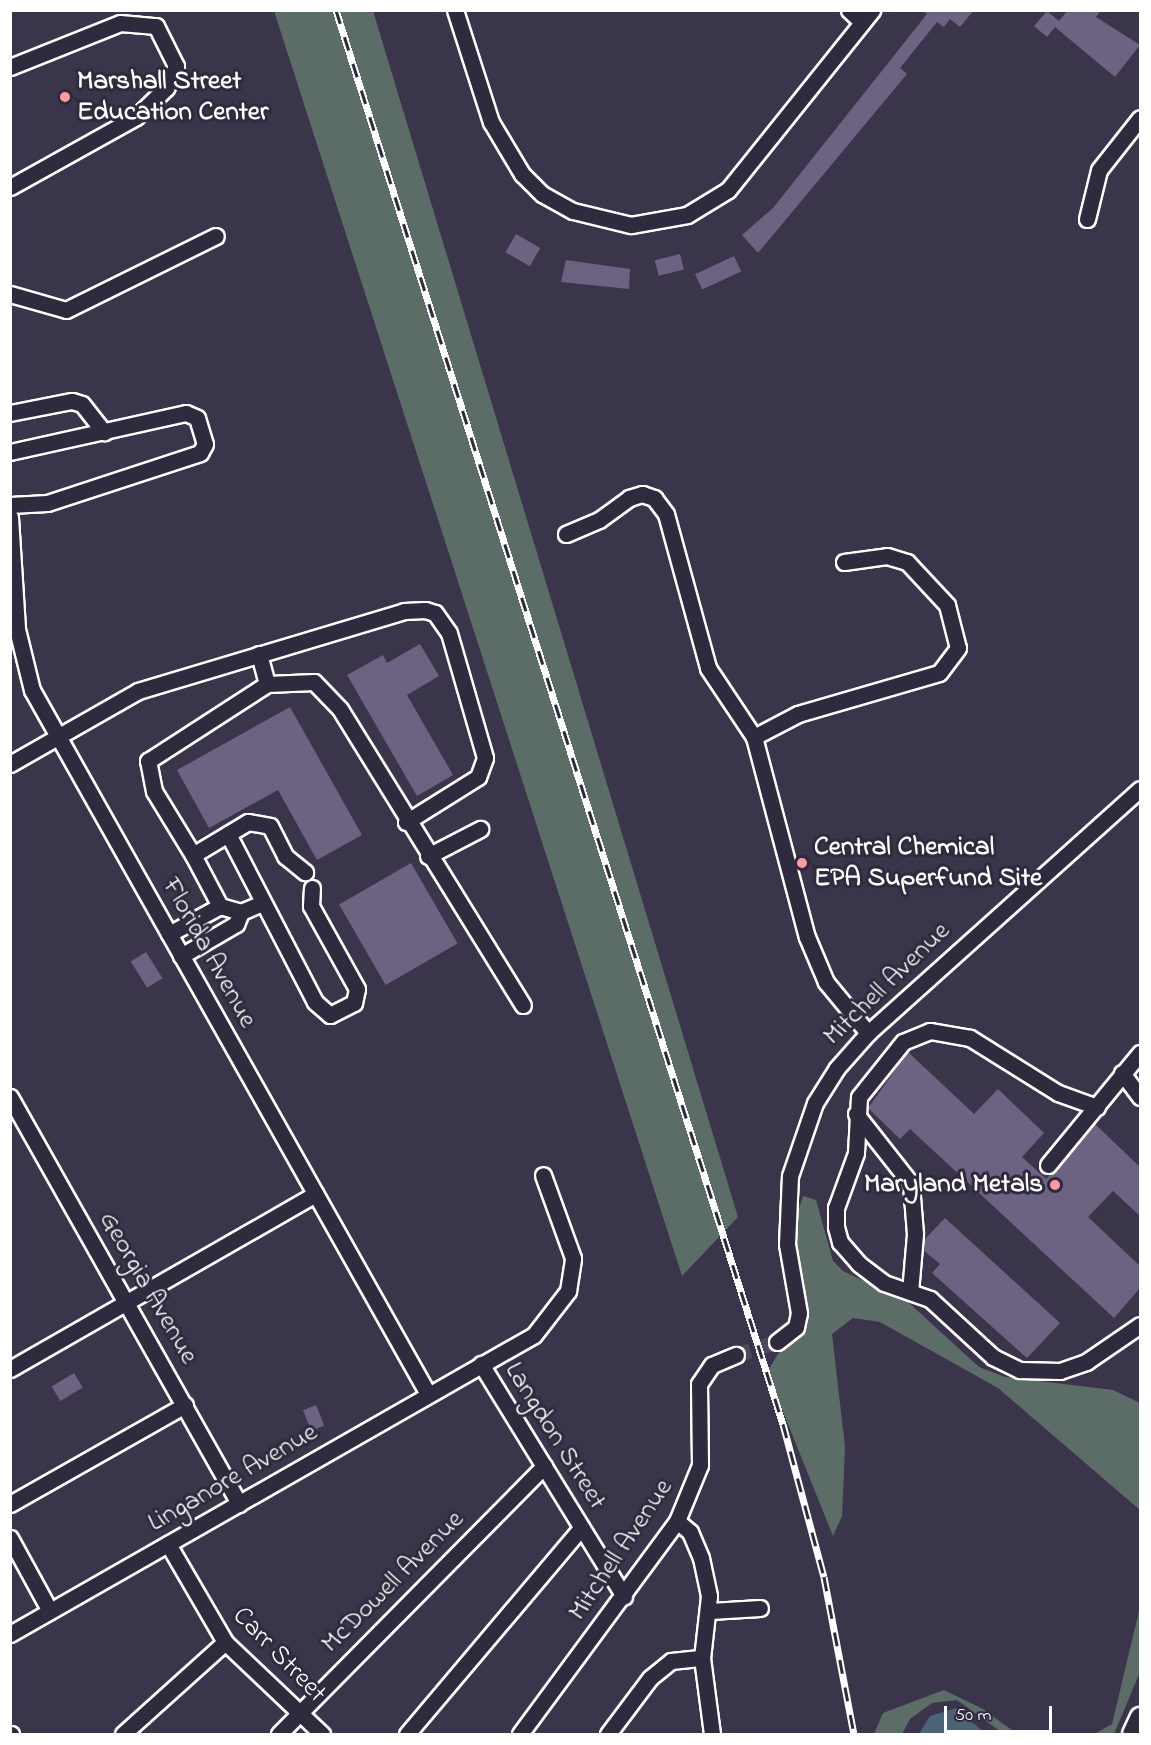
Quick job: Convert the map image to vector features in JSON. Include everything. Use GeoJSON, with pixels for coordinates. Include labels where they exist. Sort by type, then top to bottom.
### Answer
{"type":"FeatureCollection","features":[{"type":"Feature","properties":{"kind":"main road"},"geometry":{"type":"LineString","coordinates":[[1132,1734],[1140,1717]]}},
{"type":"Feature","properties":{"kind":"street"},"geometry":{"type":"LineString","coordinates":[[455,10],[491,122],[522,174],[542,194],[573,211],[632,225],[687,215],[728,190],[867,16],[849,10]]}},
{"type":"Feature","properties":{"kind":"street"},"geometry":{"type":"LineString","coordinates":[[10,67],[120,23],[156,26],[176,66],[166,88],[136,117],[10,187]]}},
{"type":"Feature","properties":{"kind":"street"},"geometry":{"type":"LineString","coordinates":[[1086,219],[1099,170],[1140,118]]}},
{"type":"Feature","properties":{"kind":"street"},"geometry":{"type":"LineString","coordinates":[[10,294],[66,310],[216,236]]}},
{"type":"Feature","properties":{"kind":"street"},"geometry":{"type":"LineString","coordinates":[[10,413],[72,401],[82,404],[104,432]]}},
{"type":"Feature","properties":{"kind":"street"},"geometry":{"type":"LineString","coordinates":[[10,452],[186,413],[197,418],[205,444],[200,453],[47,503],[10,505]]}},
{"type":"Feature","properties":{"kind":"street"},"geometry":{"type":"LineString","coordinates":[[566,534],[598,520],[629,498],[642,494],[654,498],[666,514],[708,668],[754,737],[807,937],[826,982],[868,1033]]}},
{"type":"Feature","properties":{"kind":"street","name":"Florida Avenue"},"geometry":{"type":"LineString","coordinates":[[10,517],[17,629],[32,690],[428,1394]]}},
{"type":"Feature","properties":{"kind":"street"},"geometry":{"type":"LineString","coordinates":[[754,737],[798,714],[939,673],[958,648],[947,605],[907,562],[887,556],[844,562]]}},
{"type":"Feature","properties":{"kind":"street"},"geometry":{"type":"LineString","coordinates":[[10,764],[138,691],[404,611],[435,613],[444,622],[484,748],[484,767],[465,787],[406,822]]}},
{"type":"Feature","properties":{"kind":"street"},"geometry":{"type":"LineString","coordinates":[[259,654],[267,684]]}},
{"type":"Feature","properties":{"kind":"street"},"geometry":{"type":"LineString","coordinates":[[220,906],[193,855],[154,791],[148,761],[267,684],[299,679],[327,690],[406,822],[523,1005]]}},
{"type":"Feature","properties":{"kind":"street","name":"Mitchell Avenue"},"geometry":{"type":"LineString","coordinates":[[777,1342],[796,1327],[799,1313],[787,1214],[800,1138],[837,1068],[868,1033],[1140,789]]}},
{"type":"Feature","properties":{"kind":"street"},"geometry":{"type":"LineString","coordinates":[[193,855],[248,822],[262,821],[285,856],[304,872]]}},
{"type":"Feature","properties":{"kind":"street"},"geometry":{"type":"LineString","coordinates":[[428,856],[480,829]]}},
{"type":"Feature","properties":{"kind":"street"},"geometry":{"type":"LineString","coordinates":[[228,834],[315,1002],[330,1015],[354,1003],[357,989],[311,906],[312,888]]}},
{"type":"Feature","properties":{"kind":"street"},"geometry":{"type":"LineString","coordinates":[[169,934],[220,906],[241,912],[262,903]]}},
{"type":"Feature","properties":{"kind":"street"},"geometry":{"type":"LineString","coordinates":[[181,956],[236,924],[241,912]]}},
{"type":"Feature","properties":{"kind":"street"},"geometry":{"type":"LineString","coordinates":[[1097,1107],[1058,1093],[970,1038],[930,1031],[903,1042],[859,1097],[856,1114],[856,1154],[836,1208],[840,1242],[884,1283],[930,1299],[993,1357],[1039,1373],[1086,1362],[1140,1325]]}},
{"type":"Feature","properties":{"kind":"street"},"geometry":{"type":"LineString","coordinates":[[1048,1165],[1140,1053]]}},
{"type":"Feature","properties":{"kind":"street"},"geometry":{"type":"LineString","coordinates":[[1122,1073],[1140,1097]]}},
{"type":"Feature","properties":{"kind":"street","name":"Georgia Avenue"},"geometry":{"type":"LineString","coordinates":[[10,1097],[239,1504]]}},
{"type":"Feature","properties":{"kind":"street"},"geometry":{"type":"LineString","coordinates":[[856,1114],[911,1184],[915,1234],[910,1292]]}},
{"type":"Feature","properties":{"kind":"street","name":"Linganore Avenue"},"geometry":{"type":"LineString","coordinates":[[10,1634],[534,1335],[568,1292],[573,1258],[543,1175]]}},
{"type":"Feature","properties":{"kind":"street"},"geometry":{"type":"LineString","coordinates":[[10,1369],[315,1194]]}},
{"type":"Feature","properties":{"kind":"street","name":"Mitchell Avenue"},"geometry":{"type":"LineString","coordinates":[[520,1734],[624,1596],[677,1521],[700,1465],[699,1384],[712,1365],[735,1355]]}},
{"type":"Feature","properties":{"kind":"street","name":"Langdon Street"},"geometry":{"type":"LineString","coordinates":[[481,1364],[624,1596]]}},
{"type":"Feature","properties":{"kind":"street"},"geometry":{"type":"LineString","coordinates":[[10,1504],[185,1405]]}},
{"type":"Feature","properties":{"kind":"street","name":"McDowell Avenue"},"geometry":{"type":"LineString","coordinates":[[279,1734],[544,1466]]}},
{"type":"Feature","properties":{"kind":"street"},"geometry":{"type":"LineString","coordinates":[[677,1521],[690,1532],[701,1558],[710,1611],[702,1658],[712,1734]]}},
{"type":"Feature","properties":{"kind":"street"},"geometry":{"type":"LineString","coordinates":[[407,1734],[582,1528]]}},
{"type":"Feature","properties":{"kind":"street"},"geometry":{"type":"LineString","coordinates":[[10,1538],[50,1611]]}},
{"type":"Feature","properties":{"kind":"street","name":"Carr Street"},"geometry":{"type":"LineString","coordinates":[[168,1544],[225,1642],[298,1714],[322,1734]]}},
{"type":"Feature","properties":{"kind":"street"},"geometry":{"type":"LineString","coordinates":[[710,1611],[760,1608]]}},
{"type":"Feature","properties":{"kind":"street"},"geometry":{"type":"LineString","coordinates":[[123,1734],[225,1642]]}},
{"type":"Feature","properties":{"kind":"street"},"geometry":{"type":"LineString","coordinates":[[608,1734],[650,1678],[671,1661],[702,1658]]}},
{"type":"Feature","properties":{"kind":"green space"},"geometry":{"type":"Polygon","coordinates":[[[274,11],[373,11],[738,1217],[682,1276],[274,11]]]}},
{"type":"Feature","properties":{"kind":"green space"},"geometry":{"type":"Polygon","coordinates":[[[803,1196],[816,1200],[833,1261],[843,1271],[908,1302],[979,1367],[1005,1377],[1113,1390],[1140,1403],[1140,1510],[998,1388],[880,1322],[853,1318],[832,1334],[845,1447],[842,1516],[833,1536],[767,1372],[801,1316],[795,1221],[803,1196]]]}},
{"type":"Feature","properties":{"kind":"green space"},"geometry":{"type":"Polygon","coordinates":[[[1140,1607],[1140,1672],[1114,1734],[1094,1734],[1112,1724],[1140,1607]]]}},
{"type":"Feature","properties":{"kind":"green space"},"geometry":{"type":"Polygon","coordinates":[[[944,1690],[983,1709],[1017,1734],[1004,1734],[957,1700],[932,1703],[910,1719],[902,1734],[874,1734],[883,1713],[944,1690]]]}},
{"type":"Feature","properties":{"kind":"water"},"geometry":{"type":"Polygon","coordinates":[[[956,1708],[986,1734],[919,1734],[930,1716],[956,1708]]]}},
{"type":"Feature","properties":{"kind":"building"},"geometry":{"type":"Polygon","coordinates":[[[923,10],[974,10],[960,27],[950,19],[944,27],[937,22],[900,68],[907,74],[758,253],[742,235],[773,208],[927,14],[923,10]]]}},
{"type":"Feature","properties":{"kind":"building"},"geometry":{"type":"Polygon","coordinates":[[[1068,10],[1101,10],[1096,17],[1140,45],[1115,77],[1055,27],[1047,37],[1034,26],[1047,11],[1059,21],[1068,10]]]}},
{"type":"Feature","properties":{"kind":"building"},"geometry":{"type":"Polygon","coordinates":[[[516,234],[540,248],[530,266],[506,252],[516,234]]]}},
{"type":"Feature","properties":{"kind":"building"},"geometry":{"type":"Polygon","coordinates":[[[680,254],[684,270],[659,276],[655,260],[680,254]]]}},
{"type":"Feature","properties":{"kind":"building"},"geometry":{"type":"Polygon","coordinates":[[[734,256],[741,271],[702,290],[695,274],[734,256]]]}},
{"type":"Feature","properties":{"kind":"building"},"geometry":{"type":"Polygon","coordinates":[[[566,260],[630,269],[629,289],[561,282],[566,260]]]}},
{"type":"Feature","properties":{"kind":"building"},"geometry":{"type":"Polygon","coordinates":[[[420,644],[439,676],[407,695],[453,775],[417,796],[347,675],[383,655],[387,663],[420,644]]]}},
{"type":"Feature","properties":{"kind":"building"},"geometry":{"type":"Polygon","coordinates":[[[290,707],[362,835],[317,860],[278,790],[209,828],[177,770],[290,707]]]}},
{"type":"Feature","properties":{"kind":"building"},"geometry":{"type":"Polygon","coordinates":[[[411,863],[458,944],[386,985],[339,904],[411,863]]]}},
{"type":"Feature","properties":{"kind":"building"},"geometry":{"type":"Polygon","coordinates":[[[146,952],[162,978],[147,988],[131,962],[146,952]]]}},
{"type":"Feature","properties":{"kind":"building","name":"Maryland Metals"},"geometry":{"type":"Polygon","coordinates":[[[908,1052],[974,1114],[998,1089],[1044,1133],[1022,1157],[1046,1179],[1095,1124],[1140,1167],[1140,1216],[1113,1191],[1088,1217],[1140,1266],[1140,1288],[1114,1318],[910,1129],[900,1139],[868,1108],[908,1052]]]}},
{"type":"Feature","properties":{"kind":"building"},"geometry":{"type":"Polygon","coordinates":[[[945,1218],[1060,1323],[1027,1358],[932,1273],[940,1264],[923,1250],[924,1240],[945,1218]]]}},
{"type":"Feature","properties":{"kind":"building"},"geometry":{"type":"Polygon","coordinates":[[[74,1373],[83,1388],[60,1401],[52,1386],[74,1373]]]}},
{"type":"Feature","properties":{"kind":"building"},"geometry":{"type":"Polygon","coordinates":[[[316,1405],[324,1425],[311,1431],[303,1410],[316,1405]]]}},
{"type":"Feature","properties":{"kind":"tunnel"},"geometry":{"type":"LineString","coordinates":[[736,1355],[777,1342]]}},
{"type":"Feature","properties":{"kind":"railway"},"geometry":{"type":"LineString","coordinates":[[336,10],[783,1424],[824,1577],[854,1734]]}},
{"type":"Feature","properties":{"kind":"place","name":"Marshall Street Education Center"},"geometry":{"type":"Point","coordinates":[65,97]}},
{"type":"Feature","properties":{"kind":"place","name":"Central Chemical EPA Superfund Site"},"geometry":{"type":"Point","coordinates":[802,863]}},
{"type":"Feature","properties":{"kind":"place","name":"Maryland Metals"},"geometry":{"type":"Point","coordinates":[1055,1185]}}]}
